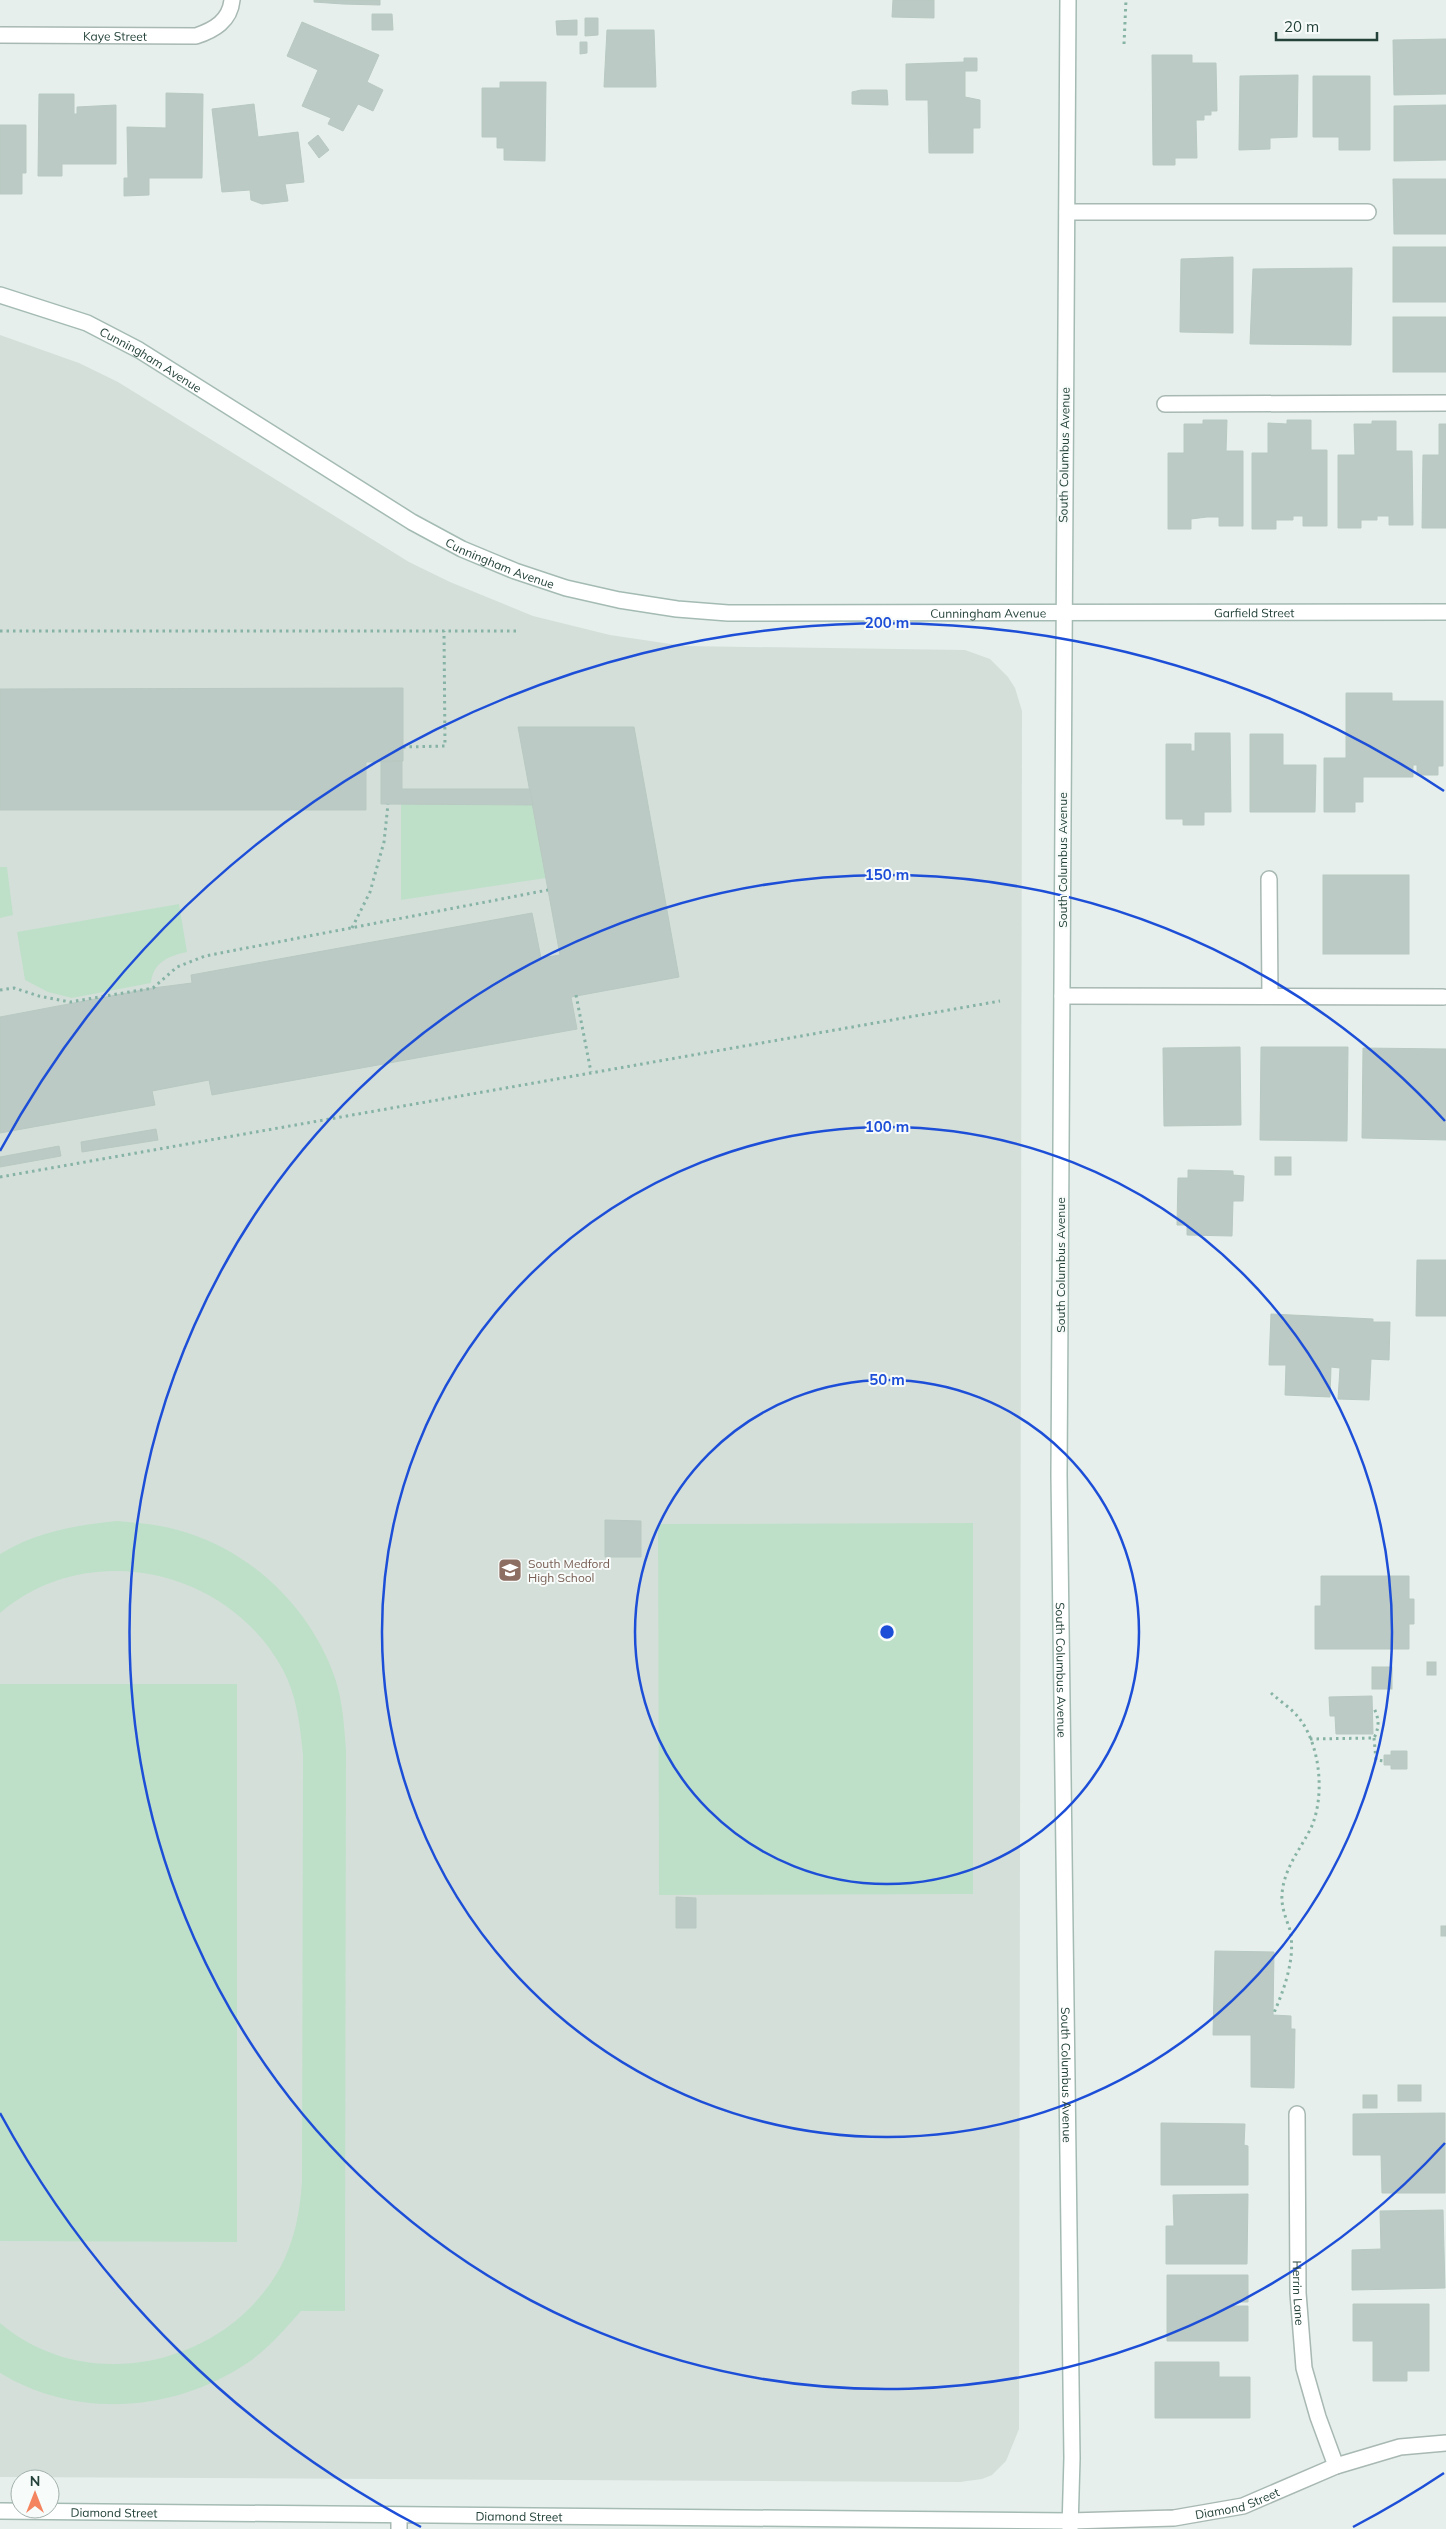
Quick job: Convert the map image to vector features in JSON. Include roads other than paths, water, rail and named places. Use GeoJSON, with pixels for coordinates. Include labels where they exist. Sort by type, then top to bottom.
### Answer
{"type":"FeatureCollection","features":[{"type":"Feature","properties":{"kind":"main road","name":"Kaye Street"},"geometry":{"type":"LineString","coordinates":[[0,34],[196,36],[215,30],[224,20],[232,0]]}},
{"type":"Feature","properties":{"kind":"main road","name":"South Columbus Avenue"},"geometry":{"type":"LineString","coordinates":[[1068,0],[1063,612],[1060,1475],[1072,2458],[1070,2525]]}},
{"type":"Feature","properties":{"kind":"main road"},"geometry":{"type":"LineString","coordinates":[[1067,212],[1368,212]]}},
{"type":"Feature","properties":{"kind":"main road","name":"Cunningham Avenue"},"geometry":{"type":"LineString","coordinates":[[0,295],[87,323],[139,350],[412,522],[462,549],[515,571],[566,588],[619,600],[728,613],[1063,612]]}},
{"type":"Feature","properties":{"kind":"main road"},"geometry":{"type":"LineString","coordinates":[[1165,404],[1446,403]]}},
{"type":"Feature","properties":{"kind":"main road","name":"Garfield Street"},"geometry":{"type":"LineString","coordinates":[[1063,612],[1446,612]]}},
{"type":"Feature","properties":{"kind":"main road"},"geometry":{"type":"LineString","coordinates":[[1269,879],[1270,996]]}},
{"type":"Feature","properties":{"kind":"main road"},"geometry":{"type":"LineString","coordinates":[[1062,996],[1443,997]]}},
{"type":"Feature","properties":{"kind":"main road","name":"Herrin Lane"},"geometry":{"type":"LineString","coordinates":[[1297,2114],[1298,2293],[1304,2368],[1318,2417],[1336,2466]]}},
{"type":"Feature","properties":{"kind":"main road","name":"Diamond Street"},"geometry":{"type":"LineString","coordinates":[[0,2511],[399,2523],[1070,2525],[1174,2518],[1243,2506],[1336,2466],[1400,2447],[1446,2444]]}},
{"type":"Feature","properties":{"kind":"place","name":"South Medford High School"},"geometry":{"type":"Point","coordinates":[510,1570]}}]}
